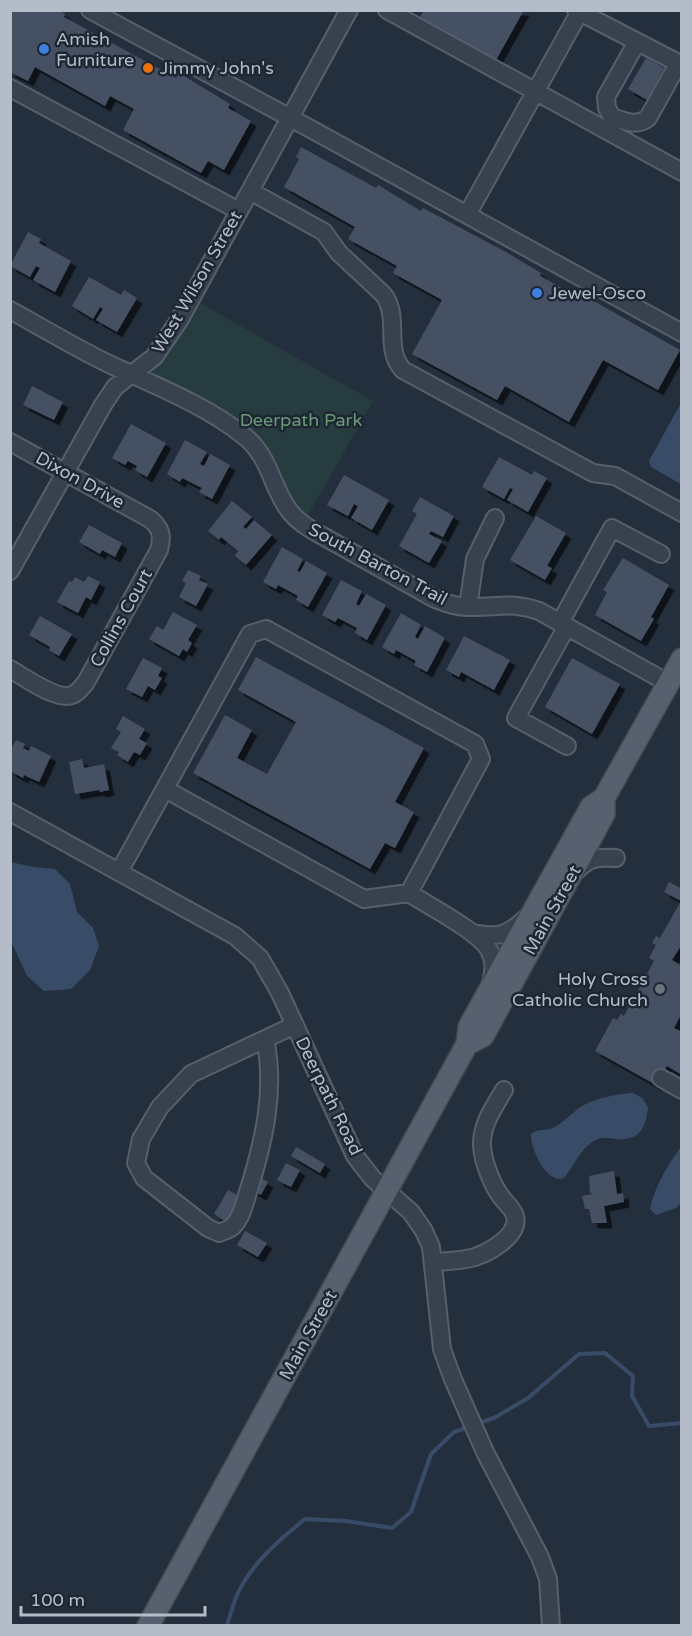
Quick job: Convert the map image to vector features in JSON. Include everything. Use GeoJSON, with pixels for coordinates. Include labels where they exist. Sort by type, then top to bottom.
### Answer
{"type":"FeatureCollection","features":[{"type":"Feature","properties":{"kind":"main road","name":"Main Street"},"geometry":{"type":"LineString","coordinates":[[148,1626],[467,1044],[469,1027],[532,912],[591,807],[604,798],[681,659]]}},
{"type":"Feature","properties":{"kind":"main road","name":"Main Street"},"geometry":{"type":"LineString","coordinates":[[467,1044],[483,1036],[601,821],[604,814],[604,798]]}},
{"type":"Feature","properties":{"kind":"street"},"geometry":{"type":"LineString","coordinates":[[90,10],[681,333]]}},
{"type":"Feature","properties":{"kind":"street","name":"West Wilson Street"},"geometry":{"type":"LineString","coordinates":[[10,572],[103,405],[116,387],[154,357],[167,339],[349,10]]}},
{"type":"Feature","properties":{"kind":"street"},"geometry":{"type":"LineString","coordinates":[[387,10],[681,172]]}},
{"type":"Feature","properties":{"kind":"street"},"geometry":{"type":"LineString","coordinates":[[467,215],[577,12],[633,40],[678,64],[644,112],[632,117],[607,108],[606,97],[633,40]]}},
{"type":"Feature","properties":{"kind":"street"},"geometry":{"type":"LineString","coordinates":[[586,119],[633,40]]}},
{"type":"Feature","properties":{"kind":"street"},"geometry":{"type":"LineString","coordinates":[[10,88],[239,211]]}},
{"type":"Feature","properties":{"kind":"street"},"geometry":{"type":"LineString","coordinates":[[250,191],[324,232],[339,253],[383,294],[392,310],[393,355],[404,370],[593,473],[615,476],[681,513]]}},
{"type":"Feature","properties":{"kind":"street","name":"South Barton Trail"},"geometry":{"type":"LineString","coordinates":[[10,310],[107,363],[165,389],[229,424],[255,445],[264,457],[285,505],[303,524],[435,599],[451,605],[468,607],[523,605],[668,683]]}},
{"type":"Feature","properties":{"kind":"street","name":"Dixon Drive"},"geometry":{"type":"LineString","coordinates":[[10,442],[150,519]]}},
{"type":"Feature","properties":{"kind":"street"},"geometry":{"type":"LineString","coordinates":[[468,607],[475,559],[495,518]]}},
{"type":"Feature","properties":{"kind":"street","name":"Collins Court"},"geometry":{"type":"LineString","coordinates":[[10,669],[60,696],[70,696],[79,691],[159,550],[162,540],[161,532],[150,519]]}},
{"type":"Feature","properties":{"kind":"street"},"geometry":{"type":"LineString","coordinates":[[567,746],[516,718],[612,528],[661,554]]}},
{"type":"Feature","properties":{"kind":"street"},"geometry":{"type":"LineString","coordinates":[[118,872],[250,634],[266,629],[475,744],[482,759],[409,893]]}},
{"type":"Feature","properties":{"kind":"street"},"geometry":{"type":"LineString","coordinates":[[165,789],[364,898],[409,893],[473,933],[490,951],[494,961],[488,992]]}},
{"type":"Feature","properties":{"kind":"street","name":"Deerpath Road"},"geometry":{"type":"LineString","coordinates":[[10,812],[235,936],[260,958],[280,993],[355,1156],[373,1179],[411,1212],[424,1231],[431,1247],[442,1348],[485,1452],[540,1557],[548,1579],[551,1626]]}},
{"type":"Feature","properties":{"kind":"street"},"geometry":{"type":"LineString","coordinates":[[568,879],[587,860],[602,858],[620,861],[603,840],[601,821]]}},
{"type":"Feature","properties":{"kind":"street"},"geometry":{"type":"LineString","coordinates":[[473,933],[487,936],[505,934],[516,928],[532,912]]}},
{"type":"Feature","properties":{"kind":"street"},"geometry":{"type":"LineString","coordinates":[[265,1039],[270,1063],[270,1088],[261,1148],[241,1214],[232,1227],[219,1233],[208,1228],[144,1178],[136,1163],[141,1138],[160,1107],[191,1074],[265,1039],[295,1025]]}},
{"type":"Feature","properties":{"kind":"street"},"geometry":{"type":"LineString","coordinates":[[661,1078],[681,1089]]}},
{"type":"Feature","properties":{"kind":"street"},"geometry":{"type":"LineString","coordinates":[[434,1262],[466,1259],[484,1253],[508,1237],[515,1225],[512,1210],[494,1186],[482,1146],[488,1118],[504,1090]]}},
{"type":"Feature","properties":{"kind":"green space","name":"Deerpath Park"},"geometry":{"type":"Polygon","coordinates":[[[191,298],[373,401],[303,524],[255,445],[133,374],[191,298]]]}},
{"type":"Feature","properties":{"kind":"water"},"geometry":{"type":"Polygon","coordinates":[[[681,403],[681,484],[651,467],[649,461],[681,403]]]}},
{"type":"Feature","properties":{"kind":"water"},"geometry":{"type":"Polygon","coordinates":[[[10,862],[55,869],[70,884],[77,912],[93,928],[99,946],[90,970],[71,989],[44,991],[27,976],[11,941],[10,862]]]}},
{"type":"Feature","properties":{"kind":"water"},"geometry":{"type":"Polygon","coordinates":[[[633,1093],[642,1098],[648,1107],[646,1121],[636,1135],[625,1139],[597,1139],[581,1153],[564,1178],[558,1179],[546,1171],[533,1148],[531,1134],[553,1128],[579,1108],[598,1099],[633,1093]]]}},
{"type":"Feature","properties":{"kind":"water"},"geometry":{"type":"Polygon","coordinates":[[[681,1147],[681,1203],[676,1208],[656,1215],[650,1209],[655,1192],[666,1169],[681,1147]]]}},
{"type":"Feature","properties":{"kind":"building"},"geometry":{"type":"Polygon","coordinates":[[[10,10],[59,10],[65,14],[64,17],[176,78],[179,73],[230,104],[228,108],[251,121],[224,170],[208,161],[201,173],[123,130],[134,109],[110,96],[105,106],[35,67],[28,81],[10,72],[10,10]]]}},
{"type":"Feature","properties":{"kind":"building"},"geometry":{"type":"Polygon","coordinates":[[[424,10],[524,10],[496,60],[420,17],[424,10]]]}},
{"type":"Feature","properties":{"kind":"building"},"geometry":{"type":"Polygon","coordinates":[[[646,58],[664,68],[647,100],[628,89],[646,58]]]}},
{"type":"Feature","properties":{"kind":"building"},"geometry":{"type":"Polygon","coordinates":[[[301,147],[376,188],[378,185],[421,211],[423,208],[506,252],[541,273],[540,276],[571,293],[572,290],[585,296],[680,350],[658,390],[603,360],[569,422],[505,386],[497,400],[412,354],[442,300],[393,273],[397,266],[348,239],[355,227],[284,187],[299,159],[296,157],[301,147]]]}},
{"type":"Feature","properties":{"kind":"building"},"geometry":{"type":"Polygon","coordinates":[[[28,232],[41,239],[39,243],[71,261],[55,292],[33,280],[40,268],[36,266],[30,277],[10,266],[28,232]]]}},
{"type":"Feature","properties":{"kind":"building"},"geometry":{"type":"Polygon","coordinates":[[[89,277],[121,295],[124,290],[137,298],[117,332],[96,320],[103,309],[100,307],[93,319],[72,306],[89,277]]]}},
{"type":"Feature","properties":{"kind":"building"},"geometry":{"type":"Polygon","coordinates":[[[32,386],[63,402],[54,420],[23,405],[32,386]]]}},
{"type":"Feature","properties":{"kind":"building"},"geometry":{"type":"Polygon","coordinates":[[[131,424],[166,443],[147,477],[135,470],[137,466],[128,461],[125,465],[112,458],[131,424]]]}},
{"type":"Feature","properties":{"kind":"building"},"geometry":{"type":"Polygon","coordinates":[[[185,440],[207,452],[200,464],[204,466],[210,454],[230,465],[212,499],[199,492],[202,488],[182,478],[180,482],[167,474],[185,440]]]}},
{"type":"Feature","properties":{"kind":"building"},"geometry":{"type":"Polygon","coordinates":[[[499,457],[532,475],[534,471],[547,478],[528,512],[507,500],[513,489],[510,488],[504,499],[482,487],[499,457]]]}},
{"type":"Feature","properties":{"kind":"building"},"geometry":{"type":"Polygon","coordinates":[[[344,475],[389,500],[372,530],[351,518],[358,506],[354,504],[348,516],[327,505],[344,475]]]}},
{"type":"Feature","properties":{"kind":"building"},"geometry":{"type":"Polygon","coordinates":[[[420,497],[454,516],[443,537],[431,531],[429,534],[442,541],[429,563],[399,546],[417,514],[412,511],[420,497]]]}},
{"type":"Feature","properties":{"kind":"building"},"geometry":{"type":"Polygon","coordinates":[[[232,501],[252,517],[243,527],[246,529],[254,520],[272,535],[246,565],[235,556],[238,551],[221,537],[219,540],[208,531],[232,501]]]}},
{"type":"Feature","properties":{"kind":"building"},"geometry":{"type":"Polygon","coordinates":[[[536,516],[566,533],[547,566],[552,568],[545,580],[510,560],[536,516]]]}},
{"type":"Feature","properties":{"kind":"building"},"geometry":{"type":"Polygon","coordinates":[[[89,525],[122,543],[115,557],[102,550],[100,554],[79,542],[89,525]]]}},
{"type":"Feature","properties":{"kind":"building"},"geometry":{"type":"Polygon","coordinates":[[[282,547],[303,559],[297,571],[300,572],[306,561],[327,573],[308,607],[296,600],[298,596],[278,585],[276,589],[263,582],[282,547]]]}},
{"type":"Feature","properties":{"kind":"building"},"geometry":{"type":"Polygon","coordinates":[[[623,558],[669,585],[641,641],[595,615],[607,592],[603,590],[623,558]]]}},
{"type":"Feature","properties":{"kind":"building"},"geometry":{"type":"Polygon","coordinates":[[[188,570],[201,576],[199,580],[208,584],[196,606],[179,597],[186,583],[182,581],[188,570]]]}},
{"type":"Feature","properties":{"kind":"building"},"geometry":{"type":"Polygon","coordinates":[[[88,576],[100,582],[91,600],[86,597],[78,613],[57,602],[69,581],[72,582],[75,577],[84,582],[88,576]]]}},
{"type":"Feature","properties":{"kind":"building"},"geometry":{"type":"Polygon","coordinates":[[[341,580],[362,591],[356,604],[359,606],[366,594],[386,605],[367,640],[355,633],[357,628],[338,618],[335,622],[322,615],[341,580]]]}},
{"type":"Feature","properties":{"kind":"building"},"geometry":{"type":"Polygon","coordinates":[[[173,612],[197,625],[188,640],[192,643],[187,652],[183,649],[179,656],[149,639],[157,626],[163,630],[173,612]]]}},
{"type":"Feature","properties":{"kind":"building"},"geometry":{"type":"Polygon","coordinates":[[[401,613],[421,625],[415,637],[418,639],[425,626],[445,638],[427,672],[414,665],[416,661],[396,650],[394,654],[382,647],[401,613]]]}},
{"type":"Feature","properties":{"kind":"building"},"geometry":{"type":"Polygon","coordinates":[[[40,616],[72,634],[59,656],[49,650],[50,647],[29,635],[40,616]]]}},
{"type":"Feature","properties":{"kind":"building"},"geometry":{"type":"Polygon","coordinates":[[[464,636],[510,660],[494,690],[461,672],[459,677],[446,670],[464,636]]]}},
{"type":"Feature","properties":{"kind":"building"},"geometry":{"type":"Polygon","coordinates":[[[256,657],[424,748],[395,802],[414,812],[395,848],[385,843],[370,869],[193,773],[225,715],[252,730],[237,758],[267,774],[296,722],[238,690],[256,657]]]}},
{"type":"Feature","properties":{"kind":"building"},"geometry":{"type":"Polygon","coordinates":[[[143,658],[162,668],[158,676],[162,678],[155,690],[148,686],[142,697],[126,689],[143,658]]]}},
{"type":"Feature","properties":{"kind":"building"},"geometry":{"type":"Polygon","coordinates":[[[572,658],[620,684],[592,734],[545,707],[572,658]]]}},
{"type":"Feature","properties":{"kind":"building"},"geometry":{"type":"Polygon","coordinates":[[[123,716],[145,729],[139,739],[147,743],[140,755],[134,752],[128,762],[117,755],[119,752],[111,748],[121,732],[116,729],[123,716]]]}},
{"type":"Feature","properties":{"kind":"building"},"geometry":{"type":"Polygon","coordinates":[[[16,740],[25,744],[23,748],[29,751],[31,746],[51,756],[39,782],[24,775],[23,778],[10,771],[10,751],[16,740]]]}},
{"type":"Feature","properties":{"kind":"building"},"geometry":{"type":"Polygon","coordinates":[[[82,759],[84,768],[104,764],[109,790],[75,794],[69,762],[82,759]]]}},
{"type":"Feature","properties":{"kind":"building","name":"Holy Cross Catholic Church"},"geometry":{"type":"Polygon","coordinates":[[[669,882],[682,889],[682,944],[672,960],[680,965],[682,962],[682,1013],[674,1028],[682,1032],[682,1075],[667,1066],[656,1085],[595,1051],[613,1018],[617,1020],[621,1014],[624,1016],[654,961],[649,958],[656,945],[652,943],[656,936],[660,938],[681,901],[664,892],[669,882]]]}},
{"type":"Feature","properties":{"kind":"building"},"geometry":{"type":"Polygon","coordinates":[[[296,1147],[325,1164],[320,1173],[291,1156],[296,1147]]]}},
{"type":"Feature","properties":{"kind":"building"},"geometry":{"type":"Polygon","coordinates":[[[286,1163],[300,1170],[291,1187],[277,1180],[286,1163]]]}},
{"type":"Feature","properties":{"kind":"building"},"geometry":{"type":"Polygon","coordinates":[[[614,1171],[617,1194],[623,1193],[624,1202],[604,1206],[607,1223],[592,1223],[589,1209],[585,1209],[582,1196],[593,1194],[590,1192],[589,1176],[614,1171]]]}},
{"type":"Feature","properties":{"kind":"building"},"geometry":{"type":"Polygon","coordinates":[[[257,1176],[268,1182],[261,1195],[250,1189],[257,1176]]]}},
{"type":"Feature","properties":{"kind":"building"},"geometry":{"type":"Polygon","coordinates":[[[228,1190],[241,1197],[226,1222],[214,1214],[228,1190]]]}},
{"type":"Feature","properties":{"kind":"building"},"geometry":{"type":"Polygon","coordinates":[[[245,1231],[267,1243],[258,1257],[237,1245],[245,1231]]]}},
{"type":"Feature","properties":{"kind":"waterway"},"geometry":{"type":"LineString","coordinates":[[479,1423],[494,1418],[528,1398],[579,1354],[605,1353],[633,1376],[632,1396],[649,1426],[682,1423]]}},
{"type":"Feature","properties":{"kind":"waterway"},"geometry":{"type":"LineString","coordinates":[[227,1626],[237,1595],[250,1573],[266,1553],[295,1527],[305,1519],[346,1521],[392,1528],[411,1512],[431,1454],[454,1432],[469,1427]]}},
{"type":"Feature","properties":{"kind":"place","name":"Amish Furniture"},"geometry":{"type":"Point","coordinates":[44,49]}},
{"type":"Feature","properties":{"kind":"place","name":"Jimmy John's"},"geometry":{"type":"Point","coordinates":[148,68]}},
{"type":"Feature","properties":{"kind":"place","name":"Jewel-Osco"},"geometry":{"type":"Point","coordinates":[537,293]}},
{"type":"Feature","properties":{"kind":"place","name":"Holy Cross Catholic Church"},"geometry":{"type":"Point","coordinates":[660,989]}}]}
